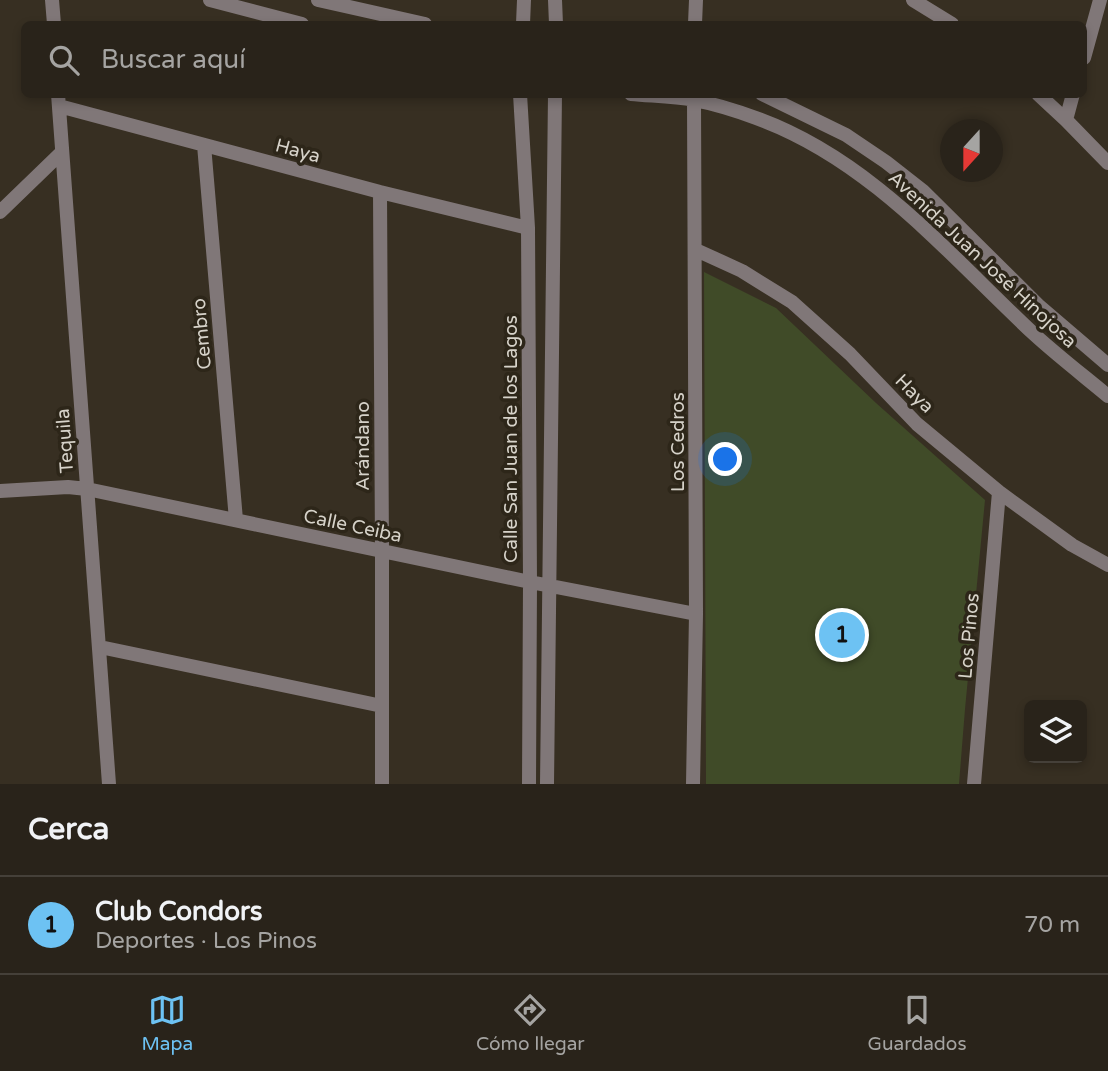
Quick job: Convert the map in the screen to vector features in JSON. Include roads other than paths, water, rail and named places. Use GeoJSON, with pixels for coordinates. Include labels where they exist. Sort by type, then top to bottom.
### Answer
{"type":"FeatureCollection","features":[{"type":"Feature","properties":{"kind":"street"},"geometry":{"type":"LineString","coordinates":[[52,0],[54,21]]}},
{"type":"Feature","properties":{"kind":"street"},"geometry":{"type":"LineString","coordinates":[[211,0],[291,21]]}},
{"type":"Feature","properties":{"kind":"street"},"geometry":{"type":"LineString","coordinates":[[318,0],[412,21]]}},
{"type":"Feature","properties":{"kind":"street"},"geometry":{"type":"LineString","coordinates":[[523,21],[524,0]]}},
{"type":"Feature","properties":{"kind":"street"},"geometry":{"type":"LineString","coordinates":[[555,0],[556,21]]}},
{"type":"Feature","properties":{"kind":"street"},"geometry":{"type":"LineString","coordinates":[[695,21],[696,0]]}},
{"type":"Feature","properties":{"kind":"street"},"geometry":{"type":"LineString","coordinates":[[913,0],[947,21]]}},
{"type":"Feature","properties":{"kind":"street"},"geometry":{"type":"LineString","coordinates":[[1087,44],[1100,0]]}},
{"type":"Feature","properties":{"kind":"street","name":"Calle San Juan de los Lagos"},"geometry":{"type":"LineString","coordinates":[[520,98],[528,228],[529,784]]}},
{"type":"Feature","properties":{"kind":"street","name":"Calle San Juan de los Lagos"},"geometry":{"type":"LineString","coordinates":[[547,784],[555,98]]}},
{"type":"Feature","properties":{"kind":"street","name":"Avenida Juan José Hinojosa"},"geometry":{"type":"LineString","coordinates":[[673,98],[694,100],[755,117],[834,156],[875,185],[920,223],[1037,336],[1108,396]]}},
{"type":"Feature","properties":{"kind":"street","name":"Avenida Juan José Hinojosa"},"geometry":{"type":"LineString","coordinates":[[770,98],[846,135],[914,183],[1038,305],[1108,365]]}},
{"type":"Feature","properties":{"kind":"street"},"geometry":{"type":"LineString","coordinates":[[1042,98],[1108,163]]}},
{"type":"Feature","properties":{"kind":"street"},"geometry":{"type":"LineString","coordinates":[[1066,120],[1072,98]]}},
{"type":"Feature","properties":{"kind":"street","name":"Haya"},"geometry":{"type":"LineString","coordinates":[[59,100],[204,145],[528,228]]}},
{"type":"Feature","properties":{"kind":"street","name":"Tequila"},"geometry":{"type":"LineString","coordinates":[[59,100],[109,784]]}},
{"type":"Feature","properties":{"kind":"street","name":"Los Cedros"},"geometry":{"type":"LineString","coordinates":[[693,784],[696,614],[694,100]]}},
{"type":"Feature","properties":{"kind":"street","name":"Cembro"},"geometry":{"type":"LineString","coordinates":[[204,145],[236,520]]}},
{"type":"Feature","properties":{"kind":"street"},"geometry":{"type":"LineString","coordinates":[[0,212],[62,152]]}},
{"type":"Feature","properties":{"kind":"street","name":"Arándano"},"geometry":{"type":"LineString","coordinates":[[380,192],[382,784]]}},
{"type":"Feature","properties":{"kind":"street","name":"Haya"},"geometry":{"type":"LineString","coordinates":[[695,250],[742,271],[792,302],[850,354],[917,424],[999,492],[1072,545],[1108,565]]}},
{"type":"Feature","properties":{"kind":"street","name":"Calle Ceiba"},"geometry":{"type":"LineString","coordinates":[[0,491],[68,487],[87,489],[382,552],[696,614]]}},
{"type":"Feature","properties":{"kind":"street","name":"Los Pinos"},"geometry":{"type":"LineString","coordinates":[[974,784],[999,492]]}},
{"type":"Feature","properties":{"kind":"street"},"geometry":{"type":"LineString","coordinates":[[100,647],[382,706]]}},
{"type":"Feature","properties":{"kind":"place","name":"Club Condors"},"geometry":{"type":"Point","coordinates":[842,635]}}]}
